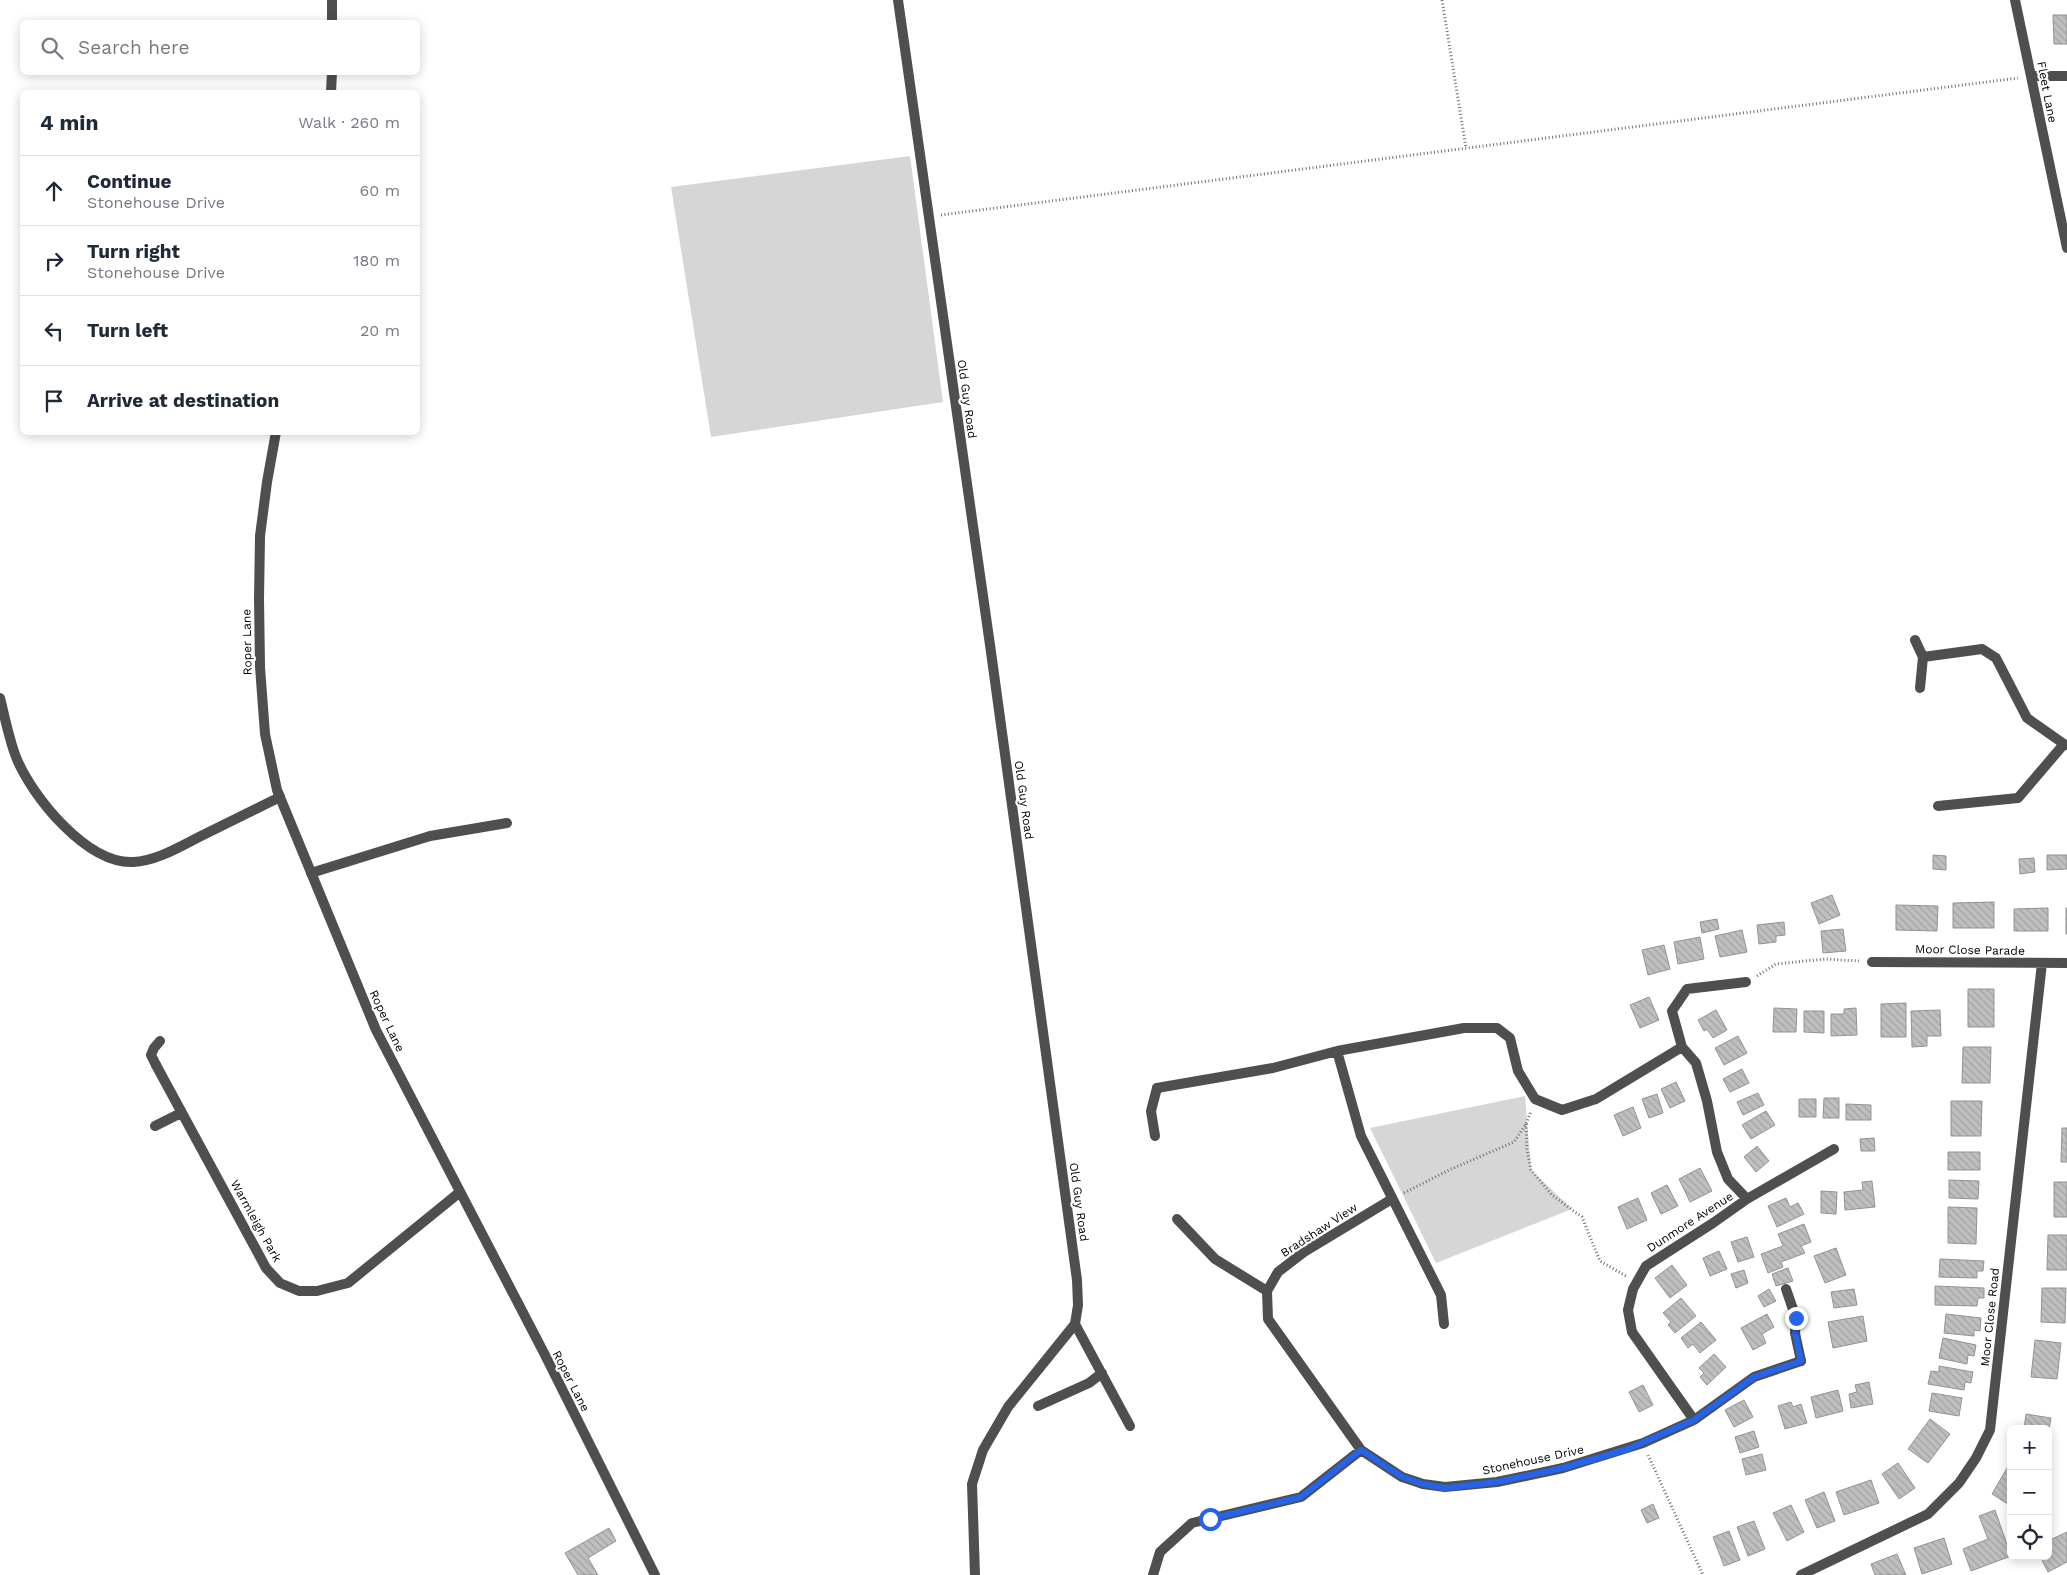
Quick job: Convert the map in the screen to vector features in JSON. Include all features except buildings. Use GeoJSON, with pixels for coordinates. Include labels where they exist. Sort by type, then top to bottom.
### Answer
{"type":"FeatureCollection","features":[{"type":"Feature","properties":{"kind":"street"},"geometry":{"type":"LineString","coordinates":[[332,0],[332,20]]}},
{"type":"Feature","properties":{"kind":"street","name":"Old Guy Road"},"geometry":{"type":"LineString","coordinates":[[898,0],[992,652],[1076,1270],[1078,1305],[1075,1324]]}},
{"type":"Feature","properties":{"kind":"street","name":"Fleet Lane"},"geometry":{"type":"LineString","coordinates":[[2015,0],[2067,248]]}},
{"type":"Feature","properties":{"kind":"street"},"geometry":{"type":"LineString","coordinates":[[331,90],[332,75]]}},
{"type":"Feature","properties":{"kind":"street"},"geometry":{"type":"LineString","coordinates":[[2031,76],[2067,76]]}},
{"type":"Feature","properties":{"kind":"street","name":"Roper Lane"},"geometry":{"type":"LineString","coordinates":[[275,435],[260,536],[260,667],[265,734],[280,797],[376,1030],[544,1353],[655,1575]]}},
{"type":"Feature","properties":{"kind":"street"},"geometry":{"type":"LineString","coordinates":[[1916,640],[1923,657],[1920,688]]}},
{"type":"Feature","properties":{"kind":"street"},"geometry":{"type":"LineString","coordinates":[[1923,657],[1982,649],[1996,658],[2026,718],[2065,744],[2018,798],[1938,806]]}},
{"type":"Feature","properties":{"kind":"street"},"geometry":{"type":"LineString","coordinates":[[0,698],[16,757],[28,782],[53,815],[87,845],[113,859],[134,862],[161,855],[280,797]]}},
{"type":"Feature","properties":{"kind":"street"},"geometry":{"type":"LineString","coordinates":[[310,873],[430,836],[507,823]]}},
{"type":"Feature","properties":{"kind":"street","name":"Moor Close Parade"},"geometry":{"type":"LineString","coordinates":[[1872,962],[2067,963]]}},
{"type":"Feature","properties":{"kind":"street","name":"Moor Close Road"},"geometry":{"type":"LineString","coordinates":[[1802,1575],[1928,1514],[1959,1483],[1976,1458],[1990,1430],[2042,963]]}},
{"type":"Feature","properties":{"kind":"street","name":"Dunmore Avenue"},"geometry":{"type":"LineString","coordinates":[[1746,982],[1687,989],[1672,1011],[1682,1047],[1696,1063],[1707,1101],[1717,1152],[1728,1179],[1747,1199]]}},
{"type":"Feature","properties":{"kind":"street"},"geometry":{"type":"LineString","coordinates":[[1156,1136],[1151,1111],[1157,1088],[1273,1068],[1337,1051],[1464,1028],[1496,1028],[1510,1038],[1518,1072],[1535,1099],[1562,1110],[1596,1099],[1682,1047]]}},
{"type":"Feature","properties":{"kind":"street","name":"Warmleigh Park"},"geometry":{"type":"LineString","coordinates":[[160,1041],[154,1048],[152,1055],[156,1065],[266,1268],[280,1283],[298,1291],[317,1291],[348,1283],[460,1192]]}},
{"type":"Feature","properties":{"kind":"street"},"geometry":{"type":"LineString","coordinates":[[1337,1051],[1361,1136],[1442,1295],[1444,1324]]}},
{"type":"Feature","properties":{"kind":"street"},"geometry":{"type":"LineString","coordinates":[[155,1126],[181,1113]]}},
{"type":"Feature","properties":{"kind":"street","name":"Dunmore Avenue"},"geometry":{"type":"LineString","coordinates":[[1694,1420],[1632,1332],[1628,1310],[1633,1289],[1646,1266],[1713,1224],[1747,1199],[1834,1149]]}},
{"type":"Feature","properties":{"kind":"street","name":"Bradshaw View"},"geometry":{"type":"LineString","coordinates":[[1267,1291],[1278,1272],[1304,1252],[1392,1199]]}},
{"type":"Feature","properties":{"kind":"street"},"geometry":{"type":"LineString","coordinates":[[1153,1575],[1160,1552],[1192,1523],[1301,1497],[1361,1450],[1268,1319],[1267,1291],[1215,1259],[1177,1219]]}},
{"type":"Feature","properties":{"kind":"street","name":"Stonehouse Drive"},"geometry":{"type":"LineString","coordinates":[[1361,1450],[1402,1477],[1423,1484],[1445,1488],[1497,1482],[1563,1468],[1643,1443],[1694,1420],[1754,1377],[1801,1361],[1795,1333],[1796,1318],[1786,1289]]}},
{"type":"Feature","properties":{"kind":"street"},"geometry":{"type":"LineString","coordinates":[[975,1575],[972,1484],[983,1450],[1008,1407],[1075,1324],[1130,1426]]}},
{"type":"Feature","properties":{"kind":"street"},"geometry":{"type":"LineString","coordinates":[[1038,1406],[1089,1384],[1102,1373]]}},
{"type":"Feature","properties":{"kind":"path"},"geometry":{"type":"LineString","coordinates":[[1442,0],[1466,148]]}},
{"type":"Feature","properties":{"kind":"path"},"geometry":{"type":"LineString","coordinates":[[928,216],[2031,76]]}},
{"type":"Feature","properties":{"kind":"path"},"geometry":{"type":"LineString","coordinates":[[1746,982],[1776,964],[1825,959],[1872,962]]}},
{"type":"Feature","properties":{"kind":"path"},"geometry":{"type":"LineString","coordinates":[[1392,1199],[1448,1170],[1514,1142],[1526,1124],[1535,1099]]}},
{"type":"Feature","properties":{"kind":"path"},"geometry":{"type":"LineString","coordinates":[[1526,1124],[1527,1149],[1531,1170],[1552,1195],[1582,1217],[1600,1261],[1621,1274],[1638,1280]]}},
{"type":"Feature","properties":{"kind":"path"},"geometry":{"type":"LineString","coordinates":[[1643,1443],[1703,1575]]}},
{"type":"Feature","properties":{"kind":"shaded area"},"geometry":{"type":"Polygon","coordinates":[[[910,156],[943,402],[711,437],[671,187],[910,156]]]}},
{"type":"Feature","properties":{"kind":"shaded area"},"geometry":{"type":"Polygon","coordinates":[[[1525,1096],[1531,1170],[1572,1209],[1436,1263],[1370,1128],[1525,1096]]]}},
{"type":"Feature","properties":{"kind":"route"},"geometry":{"type":"LineString","coordinates":[[1210,1519],[1301,1497],[1361,1450],[1402,1477],[1423,1484],[1445,1488],[1497,1482],[1563,1468],[1628,1449],[1694,1420],[1754,1377],[1801,1361],[1795,1333],[1796,1318]]}}]}
